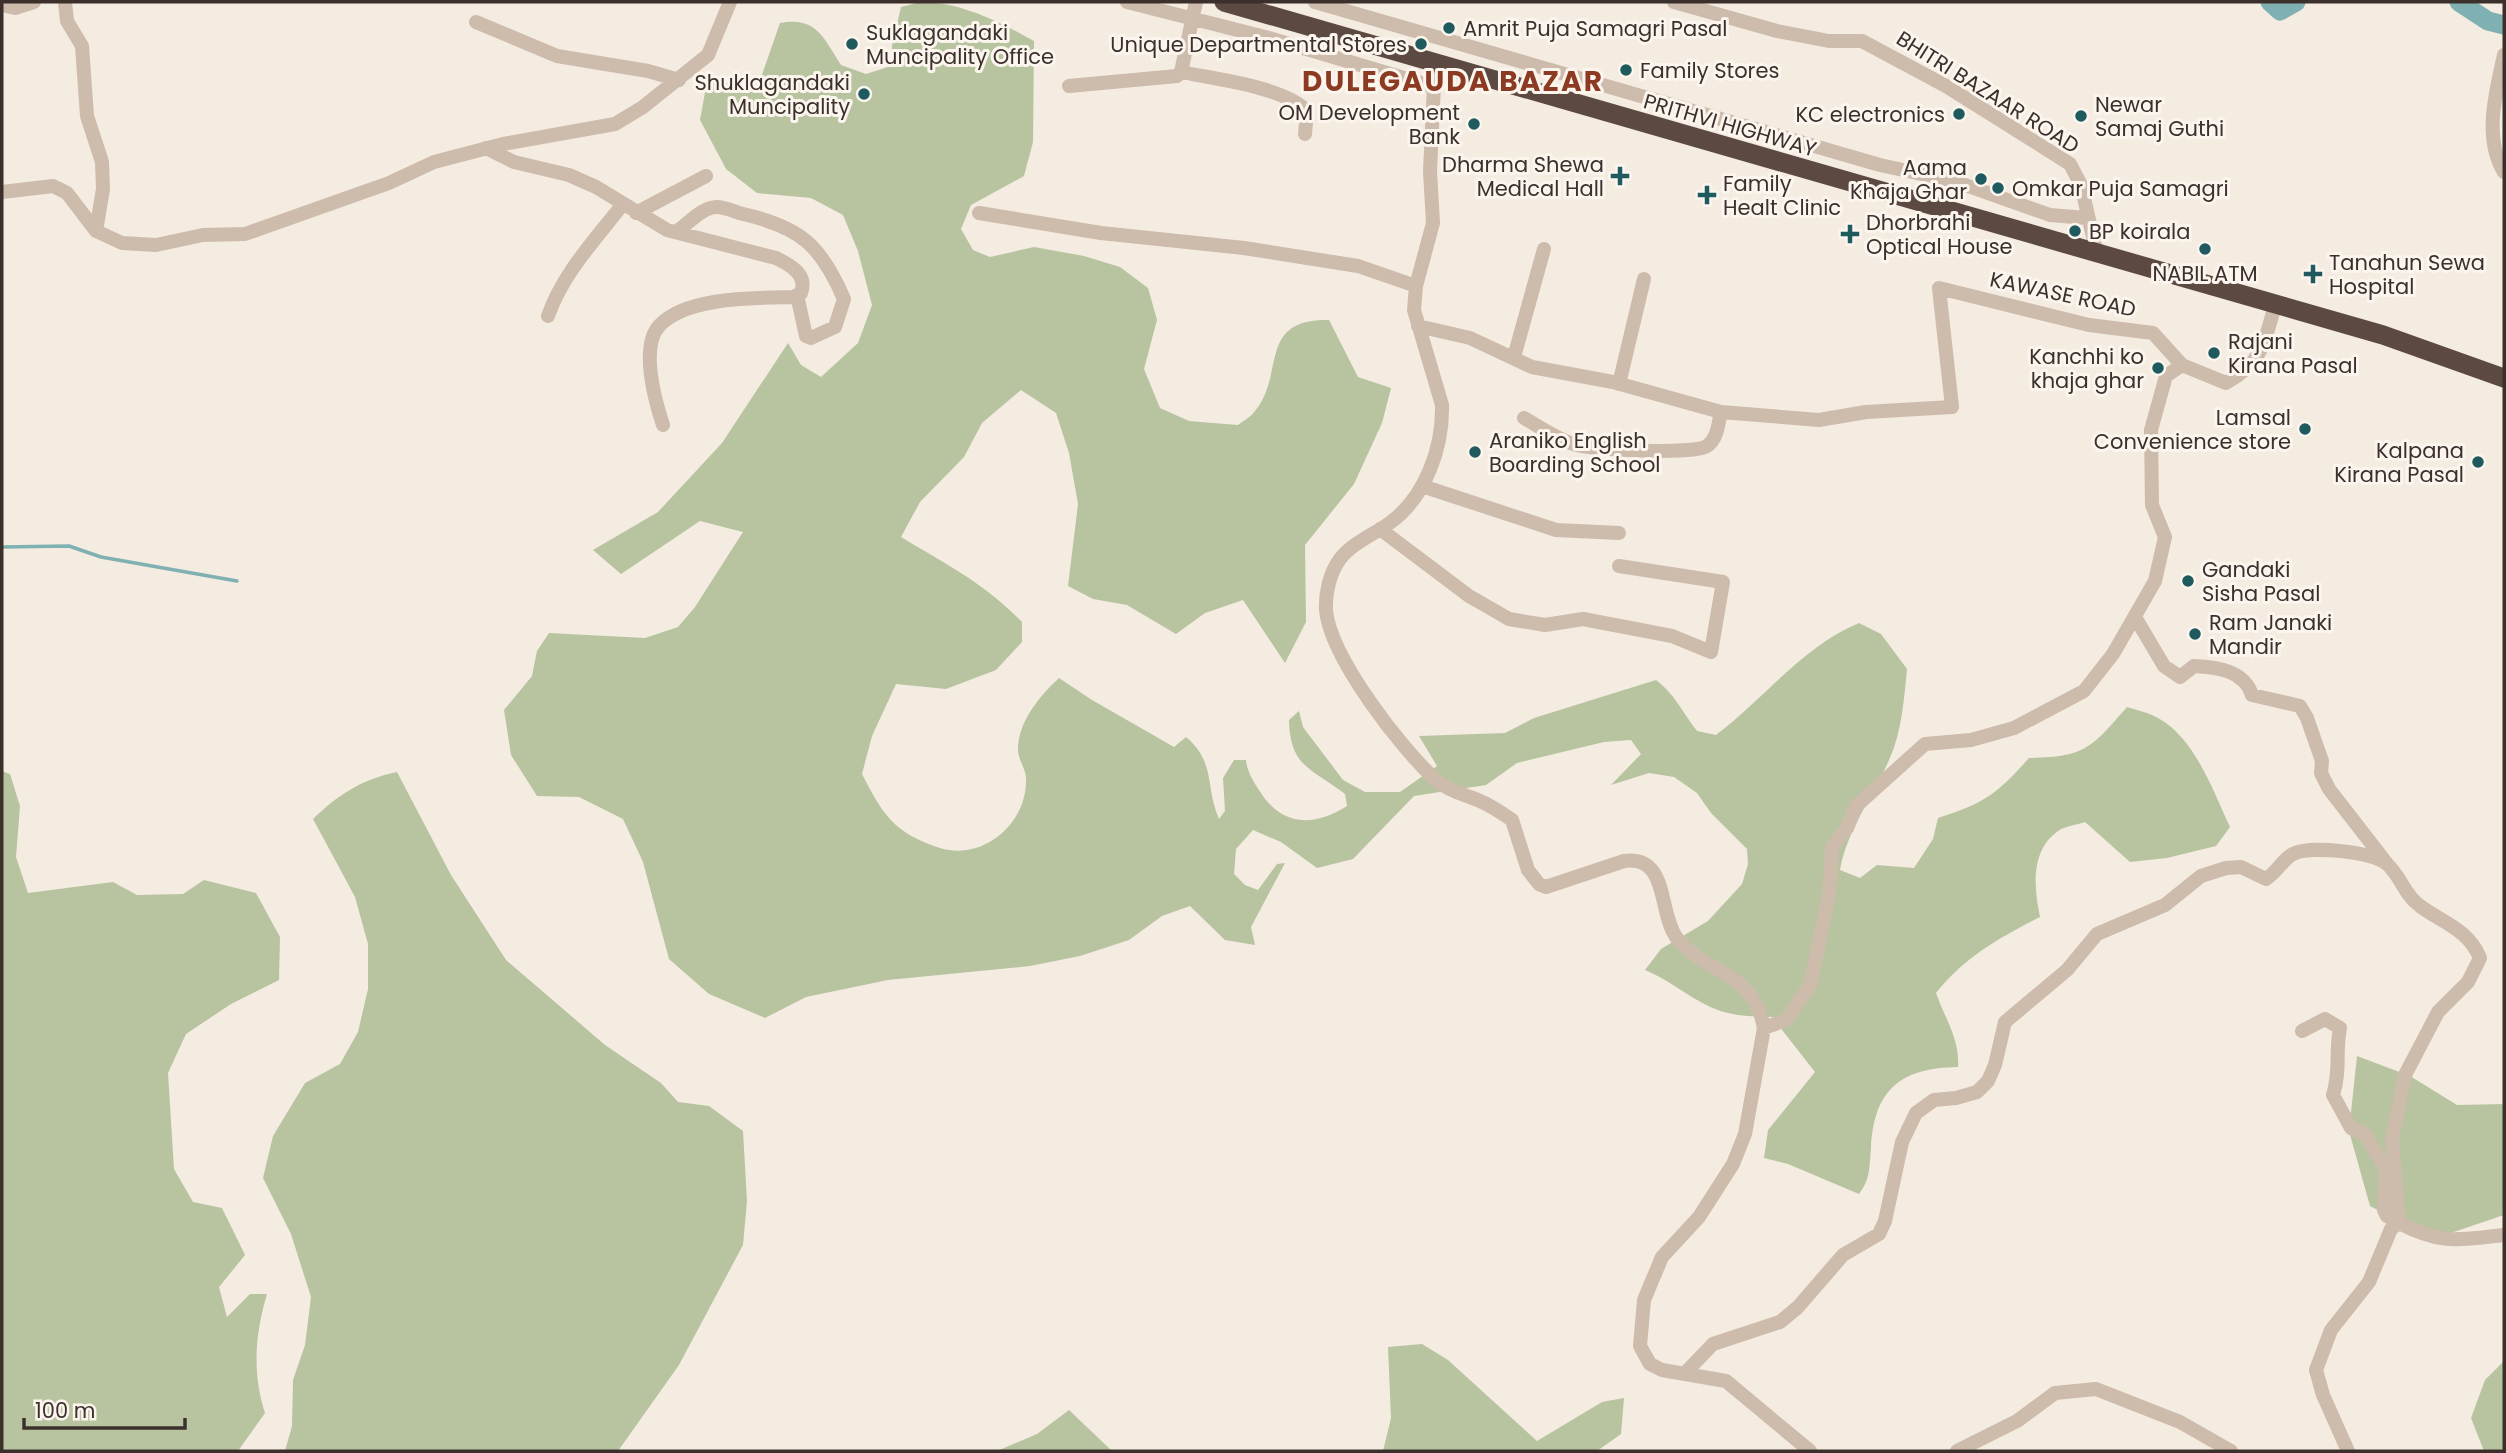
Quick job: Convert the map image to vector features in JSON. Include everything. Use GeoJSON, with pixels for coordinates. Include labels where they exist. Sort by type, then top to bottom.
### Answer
{"type":"FeatureCollection","features":[{"type":"Feature","properties":{"kind":"highway","name":"PRITHVI HIGHWAY"},"geometry":{"type":"LineString","coordinates":[[1224,2],[2383,335],[2504,378]]}},
{"type":"Feature","properties":{"kind":"street"},"geometry":{"type":"LineString","coordinates":[[2,5],[15,8],[34,2]]}},
{"type":"Feature","properties":{"kind":"street"},"geometry":{"type":"LineString","coordinates":[[65,2],[67,21],[82,46],[87,116],[102,162],[103,189],[96,230]]}},
{"type":"Feature","properties":{"kind":"street"},"geometry":{"type":"LineString","coordinates":[[2,192],[53,186],[75,202],[96,230],[122,243],[156,245],[204,235],[245,234],[389,183],[435,162],[486,148],[615,124],[679,80],[708,55],[730,2]]}},
{"type":"Feature","properties":{"kind":"street"},"geometry":{"type":"LineString","coordinates":[[1127,2],[1431,86]]}},
{"type":"Feature","properties":{"kind":"street"},"geometry":{"type":"LineString","coordinates":[[1181,72],[1196,2]]}},
{"type":"Feature","properties":{"kind":"street"},"geometry":{"type":"LineString","coordinates":[[1315,2],[1880,165],[1954,181],[2050,215],[2087,218]]}},
{"type":"Feature","properties":{"kind":"street","name":"BHITRI BAZAAR ROAD"},"geometry":{"type":"LineString","coordinates":[[1674,2],[1738,22],[1829,41],[1862,41],[1946,86],[2070,164],[2081,185],[2097,254]]}},
{"type":"Feature","properties":{"kind":"street"},"geometry":{"type":"LineString","coordinates":[[476,22],[557,56],[648,71],[679,80]]}},
{"type":"Feature","properties":{"kind":"street"},"geometry":{"type":"LineString","coordinates":[[2504,55],[2497,87],[2494,125],[2496,151],[2504,172]]}},
{"type":"Feature","properties":{"kind":"street"},"geometry":{"type":"LineString","coordinates":[[1434,63],[1431,86],[1430,172],[1433,223],[1416,286],[1414,310],[1442,405],[1442,420],[1434,460],[1422,486],[1394,520],[1340,559],[1333,571],[1326,608],[1330,627],[1347,664],[1401,743],[1439,783],[1483,802],[1512,820],[1525,863],[1539,884],[1546,887],[1562,883],[1624,861],[1633,860],[1650,867],[1657,875],[1666,917],[1679,941],[1751,994],[1761,1011],[1764,1028],[1745,1134],[1733,1164],[1699,1217],[1662,1257],[1644,1300],[1639,1339],[1650,1364],[1662,1370],[1726,1381],[1810,1451]]}},
{"type":"Feature","properties":{"kind":"street"},"geometry":{"type":"LineString","coordinates":[[1069,86],[1120,80],[1169,79],[1181,72],[1238,83],[1298,102],[1307,111],[1305,134]]}},
{"type":"Feature","properties":{"kind":"street"},"geometry":{"type":"LineString","coordinates":[[486,148],[514,162],[569,175],[596,187],[636,213],[676,232],[758,252],[792,266],[801,277],[803,287],[797,295],[701,305],[672,317],[658,327],[652,343],[650,389],[663,425]]}},
{"type":"Feature","properties":{"kind":"street"},"geometry":{"type":"LineString","coordinates":[[636,213],[705,176]]}},
{"type":"Feature","properties":{"kind":"street"},"geometry":{"type":"LineString","coordinates":[[548,316],[556,294],[569,272],[623,204]]}},
{"type":"Feature","properties":{"kind":"street"},"geometry":{"type":"LineString","coordinates":[[676,232],[704,211],[717,207],[785,225],[803,236],[833,274],[844,299],[835,327],[811,338],[806,336],[797,295]]}},
{"type":"Feature","properties":{"kind":"street"},"geometry":{"type":"LineString","coordinates":[[979,213],[1092,231],[1244,248],[1358,266],[1416,286]]}},
{"type":"Feature","properties":{"kind":"street"},"geometry":{"type":"LineString","coordinates":[[1514,357],[1544,248]]}},
{"type":"Feature","properties":{"kind":"street"},"geometry":{"type":"LineString","coordinates":[[1619,384],[1644,279]]}},
{"type":"Feature","properties":{"kind":"street","name":"KAWASE ROAD"},"geometry":{"type":"LineString","coordinates":[[1721,412],[1819,420],[1866,412],[1952,407],[1939,288],[2089,325],[2153,333],[2182,365],[2226,383],[2248,370],[2260,355],[2275,305]]}},
{"type":"Feature","properties":{"kind":"street"},"geometry":{"type":"LineString","coordinates":[[1418,326],[1469,338],[1551,372],[1619,384],[1721,412],[1715,439],[1704,448],[1656,450],[1599,450],[1573,444],[1524,418]]}},
{"type":"Feature","properties":{"kind":"street"},"geometry":{"type":"LineString","coordinates":[[1764,1028],[1786,1020],[1810,985],[1829,895],[1832,847],[1847,828],[1856,806],[1925,744],[1971,740],[2014,728],[2084,691],[2113,654],[2155,581],[2165,537],[2152,505],[2151,430],[2166,376],[2182,365]]}},
{"type":"Feature","properties":{"kind":"street"},"geometry":{"type":"LineString","coordinates":[[1422,486],[1556,530],[1619,533]]}},
{"type":"Feature","properties":{"kind":"street"},"geometry":{"type":"LineString","coordinates":[[1380,529],[1469,596],[1509,619],[1545,625],[1583,619],[1672,636],[1711,652],[1723,582],[1619,566]]}},
{"type":"Feature","properties":{"kind":"street"},"geometry":{"type":"LineString","coordinates":[[2135,617],[2164,666],[2180,677],[2194,666],[2212,667],[2242,679],[2252,695],[2300,706],[2307,718],[2322,761],[2321,773],[2329,789],[2388,865],[2406,894],[2467,937],[2480,958],[2468,982],[2438,1012],[2405,1075],[2392,1139],[2399,1223]]}},
{"type":"Feature","properties":{"kind":"street"},"geometry":{"type":"LineString","coordinates":[[1685,1373],[1713,1343],[1780,1322],[1798,1307],[1843,1255],[1878,1234],[1885,1221],[1902,1142],[1916,1113],[1934,1100],[1956,1098],[1977,1091],[1988,1081],[2005,1022],[2067,970],[2097,934],[2165,905],[2201,876],[2226,867],[2241,867],[2266,879],[2278,872],[2292,854],[2317,847],[2353,852],[2388,865]]}},
{"type":"Feature","properties":{"kind":"street"},"geometry":{"type":"LineString","coordinates":[[2301,1031],[2325,1019],[2340,1028],[2336,1048],[2340,1074],[2333,1095],[2351,1128],[2365,1134],[2386,1170],[2384,1210],[2387,1216],[2428,1238],[2460,1240],[2504,1235]]}},
{"type":"Feature","properties":{"kind":"street"},"geometry":{"type":"LineString","coordinates":[[2348,1451],[2322,1395],[2316,1370],[2331,1330],[2369,1282],[2391,1229],[2399,1223]]}},
{"type":"Feature","properties":{"kind":"street"},"geometry":{"type":"LineString","coordinates":[[1957,1451],[2017,1421],[2056,1393],[2096,1389],[2180,1422],[2231,1451]]}},
{"type":"Feature","properties":{"kind":"green space"},"geometry":{"type":"Polygon","coordinates":[[[921,2],[965,9],[994,20],[1034,41],[1033,142],[1024,176],[971,205],[961,229],[973,250],[990,257],[1034,247],[1084,256],[1120,267],[1148,288],[1157,320],[1144,369],[1160,408],[1189,421],[1238,425],[1253,413],[1264,396],[1282,338],[1291,328],[1306,322],[1329,320],[1358,377],[1391,388],[1382,423],[1354,484],[1305,545],[1306,622],[1285,663],[1243,600],[1205,613],[1176,634],[1127,605],[1093,599],[1068,586],[1078,504],[1069,453],[1056,413],[1021,390],[982,423],[964,457],[920,502],[901,537],[964,575],[1007,608],[1022,622],[1022,642],[996,670],[946,689],[896,684],[872,736],[862,774],[884,811],[911,836],[940,848],[956,851],[986,844],[1010,825],[1024,797],[1026,777],[1018,750],[1022,729],[1038,701],[1059,678],[1174,747],[1186,737],[1206,765],[1219,819],[1225,811],[1223,778],[1234,760],[1246,760],[1253,779],[1277,811],[1299,820],[1310,820],[1322,818],[1347,806],[1345,794],[1305,766],[1299,758],[1290,736],[1289,720],[1299,711],[1303,727],[1343,780],[1365,792],[1400,792],[1437,766],[1419,736],[1505,733],[1534,718],[1656,680],[1673,697],[1697,731],[1716,735],[1802,659],[1839,633],[1859,623],[1881,634],[1907,669],[1897,738],[1883,774],[1854,827],[1840,870],[1860,878],[1877,865],[1914,868],[1933,839],[1938,818],[1989,796],[2029,758],[2063,755],[2086,748],[2105,732],[2127,707],[2158,718],[2182,738],[2202,766],[2230,827],[2216,846],[2167,858],[2130,862],[2085,822],[2061,829],[2049,839],[2038,859],[2036,871],[2040,917],[1983,949],[1936,993],[1957,1047],[1958,1067],[1938,1068],[1906,1078],[1894,1086],[1885,1097],[1873,1128],[1868,1178],[1859,1194],[1788,1164],[1764,1158],[1768,1130],[1815,1072],[1772,1017],[1743,1016],[1710,1007],[1645,970],[1661,949],[1708,921],[1742,884],[1748,864],[1747,849],[1711,813],[1697,793],[1674,777],[1649,773],[1611,785],[1641,754],[1631,740],[1604,742],[1517,763],[1486,785],[1414,796],[1353,859],[1317,868],[1281,842],[1253,830],[1236,849],[1234,874],[1245,885],[1258,890],[1277,864],[1285,863],[1251,927],[1255,945],[1225,940],[1190,906],[1162,916],[1129,940],[1080,956],[1030,966],[888,980],[806,997],[765,1018],[709,994],[669,959],[643,862],[623,819],[579,797],[537,796],[511,755],[504,710],[532,676],[537,651],[549,633],[645,638],[678,627],[695,607],[743,532],[700,521],[621,574],[593,550],[658,512],[722,443],[788,343],[801,365],[821,377],[858,343],[872,305],[858,251],[843,215],[811,198],[757,193],[726,169],[700,120],[708,76],[756,92],[780,23],[793,22],[811,26],[818,32],[841,65],[866,74],[891,66],[892,46],[901,7],[921,2]]]}},
{"type":"Feature","properties":{"kind":"green space"},"geometry":{"type":"Polygon","coordinates":[[[2,771],[10,774],[20,806],[16,857],[28,893],[113,882],[137,895],[183,894],[204,880],[256,893],[280,937],[279,980],[231,1004],[186,1034],[168,1073],[174,1169],[193,1202],[222,1208],[245,1255],[219,1287],[227,1317],[250,1294],[267,1294],[257,1354],[258,1383],[265,1413],[238,1451],[2,1451],[2,771]]]}},
{"type":"Feature","properties":{"kind":"green space"},"geometry":{"type":"Polygon","coordinates":[[[397,772],[451,875],[506,960],[605,1045],[661,1083],[678,1102],[709,1106],[743,1131],[747,1201],[743,1245],[679,1365],[618,1451],[285,1451],[292,1426],[293,1380],[305,1345],[311,1297],[291,1234],[263,1178],[273,1136],[305,1083],[340,1064],[358,1032],[368,989],[368,944],[355,897],[313,819],[351,789],[397,772]]]}},
{"type":"Feature","properties":{"kind":"green space"},"geometry":{"type":"Polygon","coordinates":[[[2357,1056],[2410,1076],[2457,1105],[2504,1104],[2504,1215],[2433,1239],[2370,1206],[2349,1131],[2357,1056]]]}},
{"type":"Feature","properties":{"kind":"green space"},"geometry":{"type":"Polygon","coordinates":[[[1422,1344],[1448,1360],[1537,1441],[1602,1402],[1624,1398],[1621,1434],[1597,1451],[1383,1451],[1391,1418],[1388,1347],[1422,1344]]]}},
{"type":"Feature","properties":{"kind":"green space"},"geometry":{"type":"Polygon","coordinates":[[[2504,1361],[2504,1451],[2484,1451],[2471,1418],[2485,1380],[2504,1361]]]}},
{"type":"Feature","properties":{"kind":"green space"},"geometry":{"type":"Polygon","coordinates":[[[1069,1410],[1112,1451],[997,1451],[1037,1434],[1069,1410]]]}},
{"type":"Feature","properties":{"kind":"waterway"},"geometry":{"type":"LineString","coordinates":[[2270,2],[2280,11],[2296,2]]}},
{"type":"Feature","properties":{"kind":"waterway"},"geometry":{"type":"LineString","coordinates":[[2459,2],[2488,21],[2504,25]]}},
{"type":"Feature","properties":{"kind":"waterway"},"geometry":{"type":"LineString","coordinates":[[2,547],[69,546],[101,557],[237,581]]}},
{"type":"Feature","properties":{"kind":"place","name":"Amrit Puja Samagri Pasal"},"geometry":{"type":"Point","coordinates":[1449,28]}},
{"type":"Feature","properties":{"kind":"place","name":"Suklagandaki Muncipality Office"},"geometry":{"type":"Point","coordinates":[852,44]}},
{"type":"Feature","properties":{"kind":"place","name":"Unique Departmental Stores"},"geometry":{"type":"Point","coordinates":[1421,44]}},
{"type":"Feature","properties":{"kind":"place","name":"Family Stores"},"geometry":{"type":"Point","coordinates":[1626,70]}},
{"type":"Feature","properties":{"kind":"place","name":"Shuklagandaki Muncipality"},"geometry":{"type":"Point","coordinates":[864,94]}},
{"type":"Feature","properties":{"kind":"place","name":"KC electronics"},"geometry":{"type":"Point","coordinates":[1959,114]}},
{"type":"Feature","properties":{"kind":"place","name":"Newar Samaj Guthi"},"geometry":{"type":"Point","coordinates":[2081,116]}},
{"type":"Feature","properties":{"kind":"place","name":"OM Development Bank"},"geometry":{"type":"Point","coordinates":[1474,124]}},
{"type":"Feature","properties":{"kind":"place","name":"Dharma Shewa Medical Hall"},"geometry":{"type":"Point","coordinates":[1620,176]}},
{"type":"Feature","properties":{"kind":"place","name":"Aama Khaja Ghar"},"geometry":{"type":"Point","coordinates":[1981,179]}},
{"type":"Feature","properties":{"kind":"place","name":"Omkar Puja Samagri"},"geometry":{"type":"Point","coordinates":[1998,188]}},
{"type":"Feature","properties":{"kind":"place","name":"Family Healt Clinic"},"geometry":{"type":"Point","coordinates":[1707,195]}},
{"type":"Feature","properties":{"kind":"place","name":"BP koirala"},"geometry":{"type":"Point","coordinates":[2075,231]}},
{"type":"Feature","properties":{"kind":"place","name":"Dhorbrahi Optical House"},"geometry":{"type":"Point","coordinates":[1850,234]}},
{"type":"Feature","properties":{"kind":"place","name":"NABIL ATM"},"geometry":{"type":"Point","coordinates":[2205,249]}},
{"type":"Feature","properties":{"kind":"place","name":"Tanahun Sewa Hospital"},"geometry":{"type":"Point","coordinates":[2313,274]}},
{"type":"Feature","properties":{"kind":"place","name":"Rajani Kirana Pasal"},"geometry":{"type":"Point","coordinates":[2214,353]}},
{"type":"Feature","properties":{"kind":"place","name":"Kanchhi ko khaja ghar"},"geometry":{"type":"Point","coordinates":[2158,368]}},
{"type":"Feature","properties":{"kind":"place","name":"Lamsal Convenience store"},"geometry":{"type":"Point","coordinates":[2305,429]}},
{"type":"Feature","properties":{"kind":"place","name":"Araniko English Boarding School"},"geometry":{"type":"Point","coordinates":[1475,452]}},
{"type":"Feature","properties":{"kind":"place","name":"Kalpana Kirana Pasal"},"geometry":{"type":"Point","coordinates":[2478,462]}},
{"type":"Feature","properties":{"kind":"place","name":"Gandaki Sisha Pasal"},"geometry":{"type":"Point","coordinates":[2188,581]}},
{"type":"Feature","properties":{"kind":"place","name":"Ram Janaki Mandir"},"geometry":{"type":"Point","coordinates":[2195,634]}},
{"type":"Feature","properties":{"kind":"district","name":"DULEGAUDA BAZAR"},"geometry":{"type":"Point","coordinates":[1453,81]}}]}
